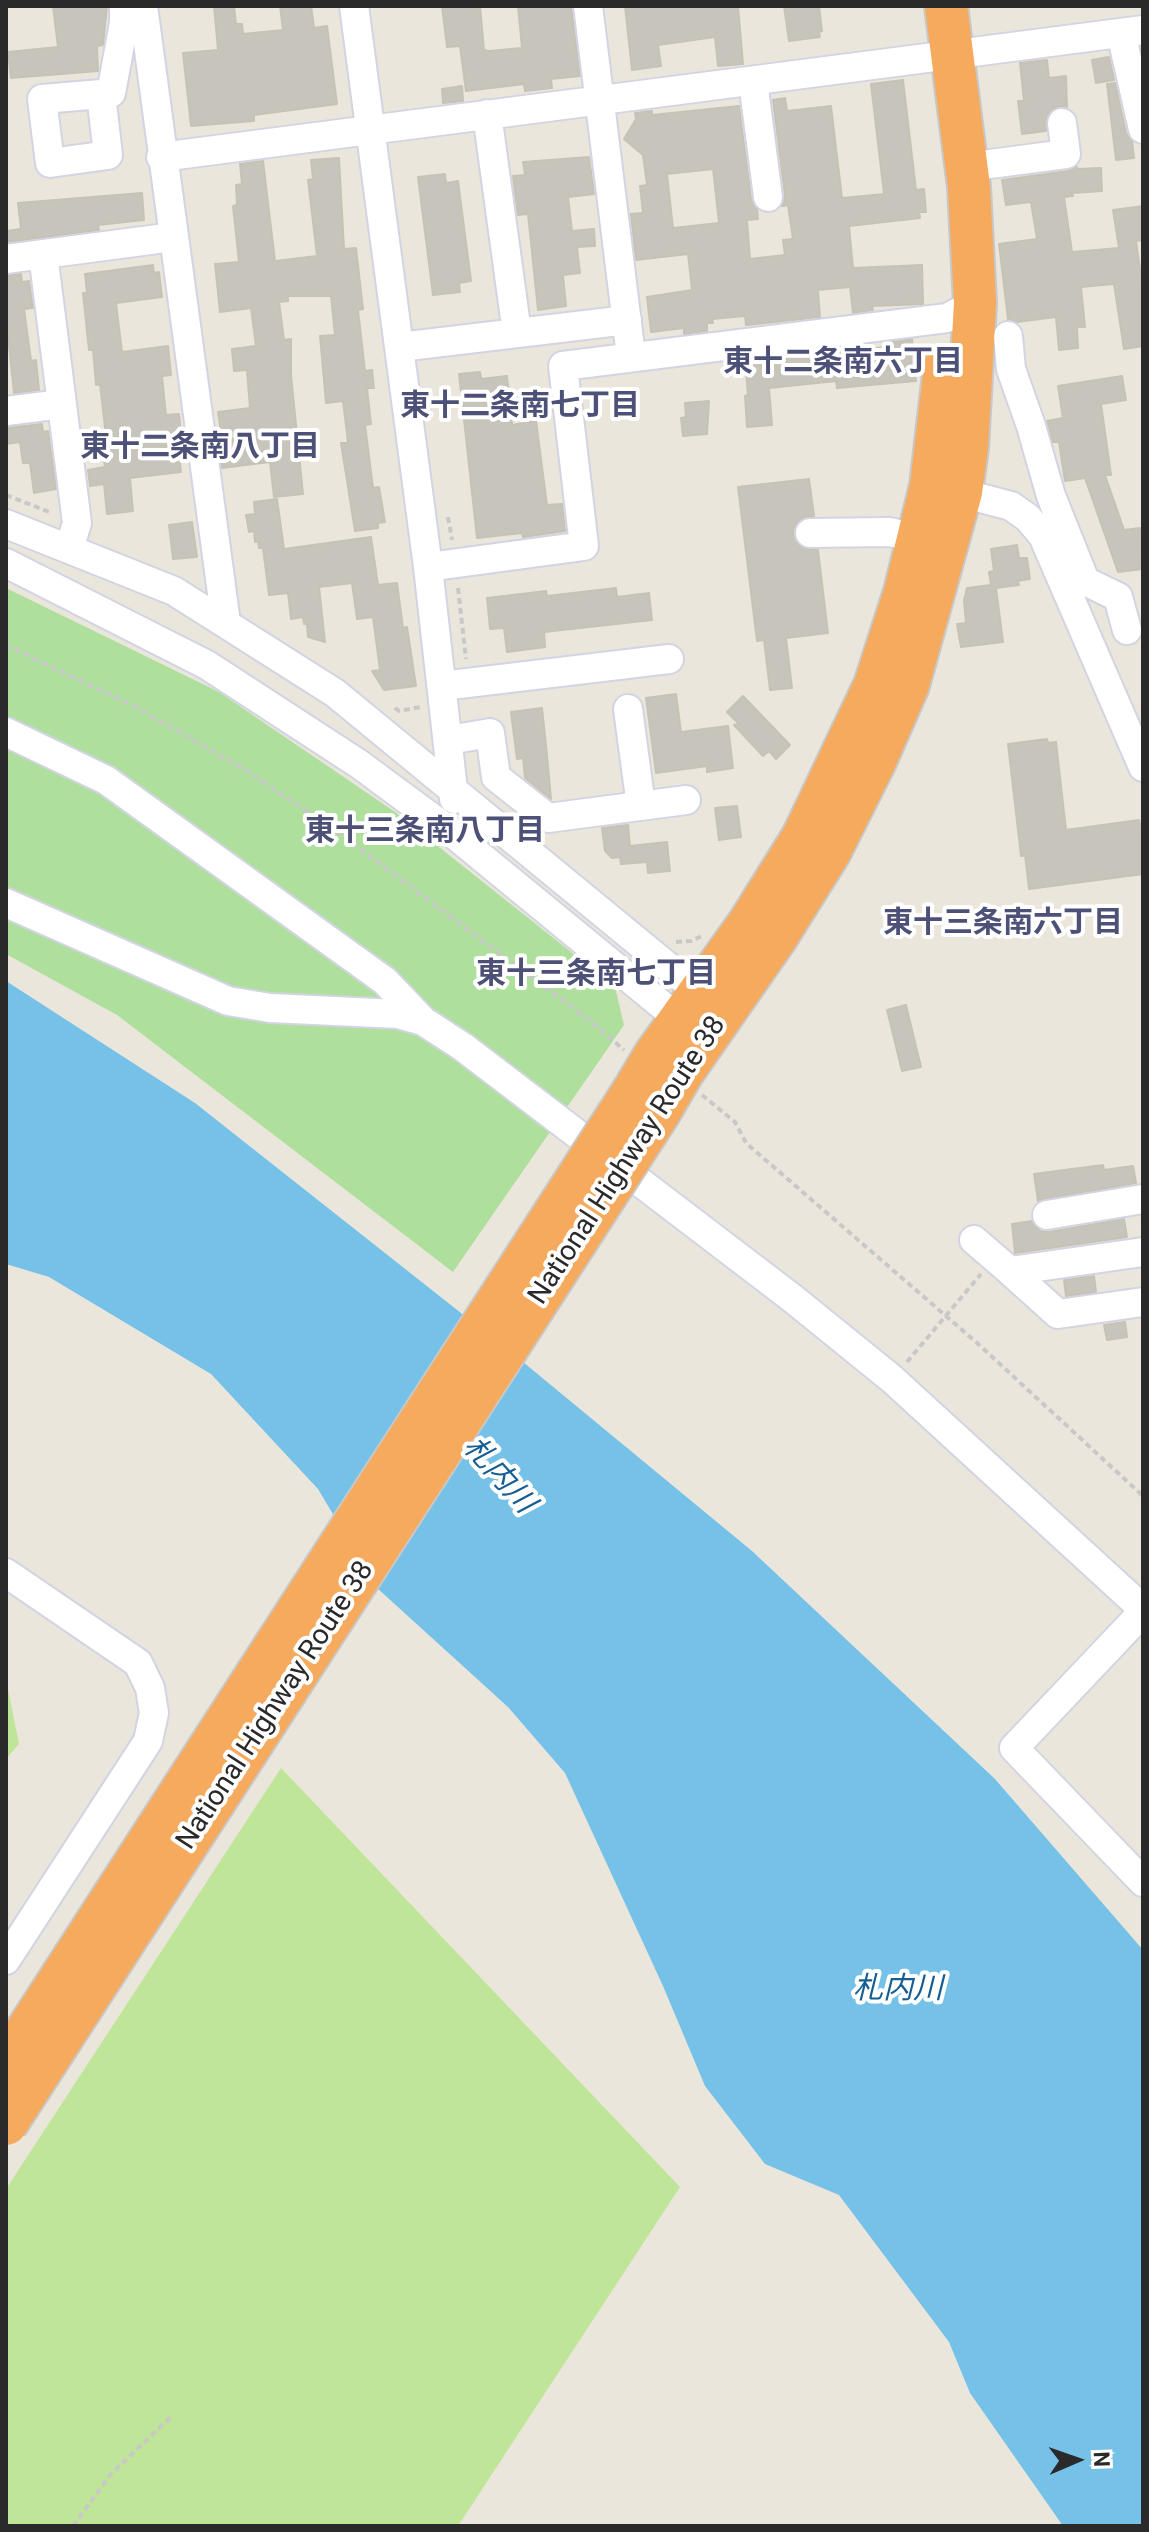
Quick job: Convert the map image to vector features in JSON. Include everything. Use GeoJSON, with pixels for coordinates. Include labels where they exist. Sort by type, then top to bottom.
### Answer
{"type":"FeatureCollection","features":[{"type":"Feature","properties":{"kind":"highway","name":"National Highway Route 38"},"geometry":{"type":"LineString","coordinates":[[6,2063],[641,1086],[775,939],[830,851],[875,761],[908,685],[946,489],[944,390],[961,311],[967,167],[939,56],[920,6]]}},
{"type":"Feature","properties":{"kind":"highway","name":"National Highway Route 38"},"geometry":{"type":"LineString","coordinates":[[946,6],[939,56],[941,190],[961,311]]}},
{"type":"Feature","properties":{"kind":"highway","name":"National Highway Route 38"},"geometry":{"type":"LineString","coordinates":[[702,1016],[750,922],[803,837],[875,685],[905,592],[918,538],[946,489]]}},
{"type":"Feature","properties":{"kind":"highway","name":"National Highway Route 38"},"geometry":{"type":"LineString","coordinates":[[6,2124],[641,1086]]}},
{"type":"Feature","properties":{"kind":"street"},"geometry":{"type":"LineString","coordinates":[[101,94],[111,93],[124,23],[124,6]]}},
{"type":"Feature","properties":{"kind":"street"},"geometry":{"type":"LineString","coordinates":[[143,6],[226,623]]}},
{"type":"Feature","properties":{"kind":"street"},"geometry":{"type":"LineString","coordinates":[[354,6],[400,347],[442,565],[449,740],[455,789],[451,832]]}},
{"type":"Feature","properties":{"kind":"street"},"geometry":{"type":"LineString","coordinates":[[588,6],[631,356]]}},
{"type":"Feature","properties":{"kind":"street"},"geometry":{"type":"LineString","coordinates":[[161,157],[1132,32],[1143,129]]}},
{"type":"Feature","properties":{"kind":"street"},"geometry":{"type":"LineString","coordinates":[[753,81],[768,197]]}},
{"type":"Feature","properties":{"kind":"street"},"geometry":{"type":"LineString","coordinates":[[487,114],[517,333]]}},
{"type":"Feature","properties":{"kind":"street"},"geometry":{"type":"LineString","coordinates":[[967,167],[1066,154],[1062,123]]}},
{"type":"Feature","properties":{"kind":"street"},"geometry":{"type":"LineString","coordinates":[[6,259],[173,237]]}},
{"type":"Feature","properties":{"kind":"street"},"geometry":{"type":"LineString","coordinates":[[43,254],[62,404],[73,536]]}},
{"type":"Feature","properties":{"kind":"street"},"geometry":{"type":"LineString","coordinates":[[442,565],[584,546],[563,366],[961,311]]}},
{"type":"Feature","properties":{"kind":"street"},"geometry":{"type":"LineString","coordinates":[[400,347],[627,320]]}},
{"type":"Feature","properties":{"kind":"street"},"geometry":{"type":"LineString","coordinates":[[1008,336],[1011,369],[1051,496],[1085,581],[1118,597],[1135,629],[1087,636]]}},
{"type":"Feature","properties":{"kind":"street"},"geometry":{"type":"LineString","coordinates":[[6,411],[62,404]]}},
{"type":"Feature","properties":{"kind":"street"},"geometry":{"type":"LineString","coordinates":[[946,489],[1011,506],[1028,518],[1043,536],[1143,767]]}},
{"type":"Feature","properties":{"kind":"street"},"geometry":{"type":"LineString","coordinates":[[6,524],[73,536],[174,591],[335,693],[455,789],[702,1016]]}},
{"type":"Feature","properties":{"kind":"street"},"geometry":{"type":"LineString","coordinates":[[810,533],[889,532],[918,538]]}},
{"type":"Feature","properties":{"kind":"street"},"geometry":{"type":"LineString","coordinates":[[6,563],[207,665],[359,764],[702,1016]]}},
{"type":"Feature","properties":{"kind":"street"},"geometry":{"type":"LineString","coordinates":[[446,688],[669,659]]}},
{"type":"Feature","properties":{"kind":"street"},"geometry":{"type":"LineString","coordinates":[[628,709],[641,806]]}},
{"type":"Feature","properties":{"kind":"street"},"geometry":{"type":"LineString","coordinates":[[6,732],[106,780],[385,981],[423,1021],[463,1047],[792,1298],[892,1379],[1143,1610],[1014,1748],[1143,1882]]}},
{"type":"Feature","properties":{"kind":"street"},"geometry":{"type":"LineString","coordinates":[[449,740],[490,733],[496,777],[548,818],[686,800]]}},
{"type":"Feature","properties":{"kind":"street"},"geometry":{"type":"LineString","coordinates":[[6,903],[228,1001],[270,1008],[398,1014],[423,1021]]}},
{"type":"Feature","properties":{"kind":"street"},"geometry":{"type":"LineString","coordinates":[[1047,1215],[1143,1199]]}},
{"type":"Feature","properties":{"kind":"street"},"geometry":{"type":"LineString","coordinates":[[993,1256],[1143,1252]]}},
{"type":"Feature","properties":{"kind":"street"},"geometry":{"type":"LineString","coordinates":[[993,1256],[1058,1314],[1143,1302]]}},
{"type":"Feature","properties":{"kind":"street"},"geometry":{"type":"LineString","coordinates":[[6,1573],[138,1663],[150,1688],[154,1713],[148,1741],[6,1960]]}},
{"type":"Feature","properties":{"kind":"path"},"geometry":{"type":"LineString","coordinates":[[6,495],[73,536]]}},
{"type":"Feature","properties":{"kind":"path"},"geometry":{"type":"LineString","coordinates":[[386,702],[399,711],[421,707],[446,688],[442,565],[448,516]]}},
{"type":"Feature","properties":{"kind":"path"},"geometry":{"type":"LineString","coordinates":[[6,645],[136,707],[247,771],[336,831],[588,1019],[641,1086]]}},
{"type":"Feature","properties":{"kind":"path"},"geometry":{"type":"LineString","coordinates":[[672,942],[691,941],[711,931]]}},
{"type":"Feature","properties":{"kind":"path"},"geometry":{"type":"LineString","coordinates":[[700,1094],[735,1122],[746,1143],[946,1317],[1143,1496]]}},
{"type":"Feature","properties":{"kind":"path"},"geometry":{"type":"LineString","coordinates":[[892,1379],[993,1256]]}},
{"type":"Feature","properties":{"kind":"path"},"geometry":{"type":"LineString","coordinates":[[73,2526],[111,2474],[173,2415]]}},
{"type":"Feature","properties":{"kind":"green space"},"geometry":{"type":"Polygon","coordinates":[[[6,588],[219,692],[395,812],[615,987],[624,1025],[453,1272],[117,1015],[6,954],[6,588]]]}},
{"type":"Feature","properties":{"kind":"green space"},"geometry":{"type":"Polygon","coordinates":[[[6,1679],[19,1744],[6,1759],[6,1679]]]}},
{"type":"Feature","properties":{"kind":"green space"},"geometry":{"type":"Polygon","coordinates":[[[281,1768],[680,2187],[458,2526],[6,2526],[6,2189],[281,1768]]]}},
{"type":"Feature","properties":{"kind":"water","name":"札内川"},"geometry":{"type":"Polygon","coordinates":[[[6,981],[195,1103],[523,1362],[752,1551],[995,1779],[1143,1950],[1143,2526],[1063,2526],[970,2393],[949,2342],[839,2195],[765,2164],[705,2086],[663,1986],[565,1773],[508,1707],[377,1588],[318,1489],[211,1374],[49,1277],[6,1264],[6,981]]]}},
{"type":"Feature","properties":{"kind":"building"},"geometry":{"type":"Polygon","coordinates":[[[53,6],[107,6],[103,45],[97,46],[98,71],[11,78],[8,52],[58,47],[53,6]]]}},
{"type":"Feature","properties":{"kind":"building"},"geometry":{"type":"Polygon","coordinates":[[[214,6],[234,6],[236,24],[242,24],[243,34],[283,30],[280,6],[311,6],[314,28],[327,26],[337,104],[254,115],[254,121],[191,126],[183,53],[218,50],[214,6]]]}},
{"type":"Feature","properties":{"kind":"building"},"geometry":{"type":"Polygon","coordinates":[[[442,6],[480,6],[484,50],[489,51],[522,48],[518,6],[571,6],[580,76],[551,79],[552,88],[525,91],[524,84],[466,91],[460,46],[447,47],[442,6]]]}},
{"type":"Feature","properties":{"kind":"building"},"geometry":{"type":"Polygon","coordinates":[[[625,6],[738,6],[743,64],[718,66],[715,37],[658,45],[661,66],[632,70],[625,6]]]}},
{"type":"Feature","properties":{"kind":"building"},"geometry":{"type":"Polygon","coordinates":[[[784,6],[819,6],[820,37],[789,41],[784,6]]]}},
{"type":"Feature","properties":{"kind":"building"},"geometry":{"type":"Polygon","coordinates":[[[1109,57],[1114,80],[1096,83],[1092,60],[1109,57]]]}},
{"type":"Feature","properties":{"kind":"building"},"geometry":{"type":"Polygon","coordinates":[[[1047,60],[1049,78],[1066,76],[1067,107],[1059,106],[1051,110],[1046,117],[1046,131],[1022,134],[1018,101],[1024,101],[1020,63],[1047,60]]]}},
{"type":"Feature","properties":{"kind":"building"},"geometry":{"type":"Polygon","coordinates":[[[903,80],[916,190],[924,189],[926,212],[919,212],[920,218],[849,226],[853,268],[922,265],[923,304],[872,306],[873,310],[853,313],[850,287],[818,290],[820,317],[746,325],[745,316],[712,319],[713,323],[707,323],[707,331],[684,334],[684,328],[651,332],[647,297],[692,290],[688,254],[636,260],[631,214],[643,213],[640,186],[647,185],[643,155],[624,139],[636,119],[635,113],[652,111],[652,115],[739,106],[751,199],[758,219],[747,220],[750,259],[785,255],[783,240],[793,239],[788,205],[782,206],[785,195],[773,100],[785,98],[787,111],[831,106],[842,198],[884,194],[871,84],[903,80]],[[713,169],[667,174],[673,228],[719,223],[713,169]]]}},
{"type":"Feature","properties":{"kind":"building"},"geometry":{"type":"Polygon","coordinates":[[[1115,83],[1134,158],[1116,160],[1107,84],[1115,83]]]}},
{"type":"Feature","properties":{"kind":"building"},"geometry":{"type":"Polygon","coordinates":[[[462,86],[463,101],[443,103],[442,89],[462,86]]]}},
{"type":"Feature","properties":{"kind":"building"},"geometry":{"type":"Polygon","coordinates":[[[589,157],[594,194],[568,197],[572,231],[594,229],[595,246],[577,247],[580,273],[563,275],[566,306],[538,310],[528,214],[518,215],[513,176],[525,175],[523,162],[589,157]]]}},
{"type":"Feature","properties":{"kind":"building"},"geometry":{"type":"Polygon","coordinates":[[[339,158],[344,249],[356,248],[363,309],[358,310],[365,371],[372,370],[374,388],[367,388],[371,424],[365,425],[373,488],[379,487],[385,522],[378,523],[378,528],[355,531],[341,443],[348,443],[343,401],[326,403],[320,336],[335,335],[331,296],[288,296],[288,301],[279,302],[284,340],[291,339],[291,375],[303,494],[274,497],[270,462],[222,468],[219,439],[222,439],[218,412],[250,408],[247,370],[234,371],[232,349],[256,346],[251,308],[220,312],[215,264],[239,262],[233,206],[237,205],[236,185],[242,184],[240,164],[263,161],[275,261],[317,256],[308,180],[313,179],[311,160],[339,158]]]}},
{"type":"Feature","properties":{"kind":"building"},"geometry":{"type":"Polygon","coordinates":[[[1077,167],[1101,168],[1102,191],[1072,193],[1073,196],[1064,197],[1072,252],[1119,248],[1113,210],[1143,206],[1143,240],[1136,241],[1143,290],[1143,346],[1124,349],[1114,284],[1081,287],[1085,327],[1077,327],[1078,348],[1059,350],[1056,317],[1017,322],[1008,319],[999,244],[1037,239],[1031,202],[1006,205],[1002,180],[1068,171],[1077,167]]]}},
{"type":"Feature","properties":{"kind":"building"},"geometry":{"type":"Polygon","coordinates":[[[445,174],[446,183],[458,181],[471,281],[459,283],[460,292],[433,295],[418,177],[445,174]]]}},
{"type":"Feature","properties":{"kind":"building"},"geometry":{"type":"Polygon","coordinates":[[[142,193],[144,220],[98,225],[99,230],[6,242],[6,231],[21,229],[18,203],[142,193]]]}},
{"type":"Feature","properties":{"kind":"building"},"geometry":{"type":"Polygon","coordinates":[[[153,265],[154,273],[159,272],[162,297],[116,303],[122,352],[168,346],[171,375],[162,376],[166,415],[179,414],[183,455],[179,456],[181,472],[130,478],[133,511],[107,514],[104,484],[90,486],[88,470],[105,467],[102,445],[107,445],[100,384],[96,385],[93,350],[89,350],[83,293],[87,293],[85,274],[153,265]]]}},
{"type":"Feature","properties":{"kind":"building"},"geometry":{"type":"Polygon","coordinates":[[[21,274],[22,282],[29,281],[33,308],[24,309],[31,361],[36,360],[39,390],[14,393],[6,318],[6,276],[21,274]]]}},
{"type":"Feature","properties":{"kind":"building"},"geometry":{"type":"Polygon","coordinates":[[[912,339],[916,381],[837,388],[836,381],[769,388],[772,425],[747,427],[745,360],[888,347],[887,343],[912,339]]]}},
{"type":"Feature","properties":{"kind":"building"},"geometry":{"type":"Polygon","coordinates":[[[480,372],[481,379],[507,376],[512,425],[536,421],[547,505],[562,504],[565,531],[523,537],[522,533],[477,538],[459,374],[480,372]]]}},
{"type":"Feature","properties":{"kind":"building"},"geometry":{"type":"Polygon","coordinates":[[[1122,376],[1126,400],[1101,404],[1111,475],[1105,475],[1124,530],[1140,528],[1143,569],[1118,572],[1085,478],[1065,481],[1059,442],[1053,442],[1047,421],[1063,418],[1058,386],[1122,376]]]}},
{"type":"Feature","properties":{"kind":"building"},"geometry":{"type":"Polygon","coordinates":[[[709,401],[707,434],[683,436],[681,418],[686,417],[685,403],[709,401]]]}},
{"type":"Feature","properties":{"kind":"building"},"geometry":{"type":"Polygon","coordinates":[[[42,424],[43,432],[48,431],[56,489],[34,493],[30,463],[23,463],[20,442],[6,444],[6,428],[42,424]]]}},
{"type":"Feature","properties":{"kind":"building"},"geometry":{"type":"Polygon","coordinates":[[[809,479],[814,516],[801,519],[795,525],[793,534],[801,547],[818,550],[828,633],[786,638],[792,688],[770,690],[764,640],[757,641],[738,487],[809,479]]]}},
{"type":"Feature","properties":{"kind":"building"},"geometry":{"type":"Polygon","coordinates":[[[277,499],[284,549],[371,537],[378,585],[397,583],[416,686],[384,690],[372,671],[380,670],[373,617],[357,619],[352,583],[319,587],[325,642],[308,637],[307,623],[304,624],[303,617],[291,619],[288,593],[269,595],[263,548],[259,548],[258,541],[255,542],[254,531],[249,532],[246,515],[255,514],[254,502],[277,499]]]}},
{"type":"Feature","properties":{"kind":"building"},"geometry":{"type":"Polygon","coordinates":[[[192,522],[197,557],[173,559],[169,525],[192,522]]]}},
{"type":"Feature","properties":{"kind":"building"},"geometry":{"type":"Polygon","coordinates":[[[1017,545],[1019,558],[1027,558],[1030,579],[1018,581],[1019,585],[996,588],[1003,642],[961,647],[957,624],[966,623],[964,601],[967,588],[991,585],[989,572],[994,571],[991,549],[1017,545]]]}},
{"type":"Feature","properties":{"kind":"building"},"geometry":{"type":"Polygon","coordinates":[[[616,588],[617,597],[649,593],[652,620],[544,632],[545,647],[507,652],[504,628],[490,629],[487,598],[546,591],[547,596],[616,588]]]}},
{"type":"Feature","properties":{"kind":"building"},"geometry":{"type":"Polygon","coordinates":[[[676,694],[681,732],[728,726],[733,768],[707,772],[707,766],[656,773],[646,698],[676,694]]]}},
{"type":"Feature","properties":{"kind":"building"},"geometry":{"type":"Polygon","coordinates":[[[743,696],[790,745],[776,759],[769,751],[763,756],[734,725],[739,724],[727,712],[743,696]]]}},
{"type":"Feature","properties":{"kind":"building"},"geometry":{"type":"Polygon","coordinates":[[[542,708],[551,799],[525,778],[523,758],[517,759],[511,712],[542,708]]]}},
{"type":"Feature","properties":{"kind":"building"},"geometry":{"type":"Polygon","coordinates":[[[1047,739],[1048,743],[1056,742],[1066,830],[1139,820],[1143,834],[1143,874],[1029,889],[1025,855],[1021,856],[1008,744],[1047,739]]]}},
{"type":"Feature","properties":{"kind":"building"},"geometry":{"type":"Polygon","coordinates":[[[737,806],[741,837],[719,840],[715,808],[737,806]]]}},
{"type":"Feature","properties":{"kind":"building"},"geometry":{"type":"Polygon","coordinates":[[[628,825],[630,846],[667,842],[670,871],[648,873],[647,862],[621,864],[620,857],[612,858],[605,851],[602,828],[628,825]]]}},
{"type":"Feature","properties":{"kind":"building"},"geometry":{"type":"Polygon","coordinates":[[[906,1005],[921,1067],[902,1071],[887,1010],[906,1005]]]}},
{"type":"Feature","properties":{"kind":"building"},"geometry":{"type":"Polygon","coordinates":[[[1103,1165],[1104,1170],[1133,1166],[1136,1183],[1038,1201],[1034,1174],[1103,1165]]]}},
{"type":"Feature","properties":{"kind":"building"},"geometry":{"type":"Polygon","coordinates":[[[1124,1219],[1127,1237],[1015,1253],[1012,1224],[1032,1221],[1040,1231],[1049,1232],[1124,1219]]]}},
{"type":"Feature","properties":{"kind":"building"},"geometry":{"type":"Polygon","coordinates":[[[1094,1276],[1096,1292],[1066,1296],[1064,1280],[1094,1276]]]}},
{"type":"Feature","properties":{"kind":"building"},"geometry":{"type":"Polygon","coordinates":[[[1125,1322],[1127,1337],[1107,1340],[1104,1325],[1125,1322]]]}},
{"type":"Feature","properties":{"kind":"district","name":"東十二条南六丁目"},"geometry":{"type":"Point","coordinates":[843,363]}},
{"type":"Feature","properties":{"kind":"district","name":"東十二条南七丁目"},"geometry":{"type":"Point","coordinates":[520,407]}},
{"type":"Feature","properties":{"kind":"district","name":"東十二条南八丁目"},"geometry":{"type":"Point","coordinates":[200,448]}},
{"type":"Feature","properties":{"kind":"district","name":"東十三条南八丁目"},"geometry":{"type":"Point","coordinates":[425,832]}},
{"type":"Feature","properties":{"kind":"district","name":"東十三条南六丁目"},"geometry":{"type":"Point","coordinates":[1003,924]}},
{"type":"Feature","properties":{"kind":"district","name":"東十三条南七丁目"},"geometry":{"type":"Point","coordinates":[596,975]}}]}
